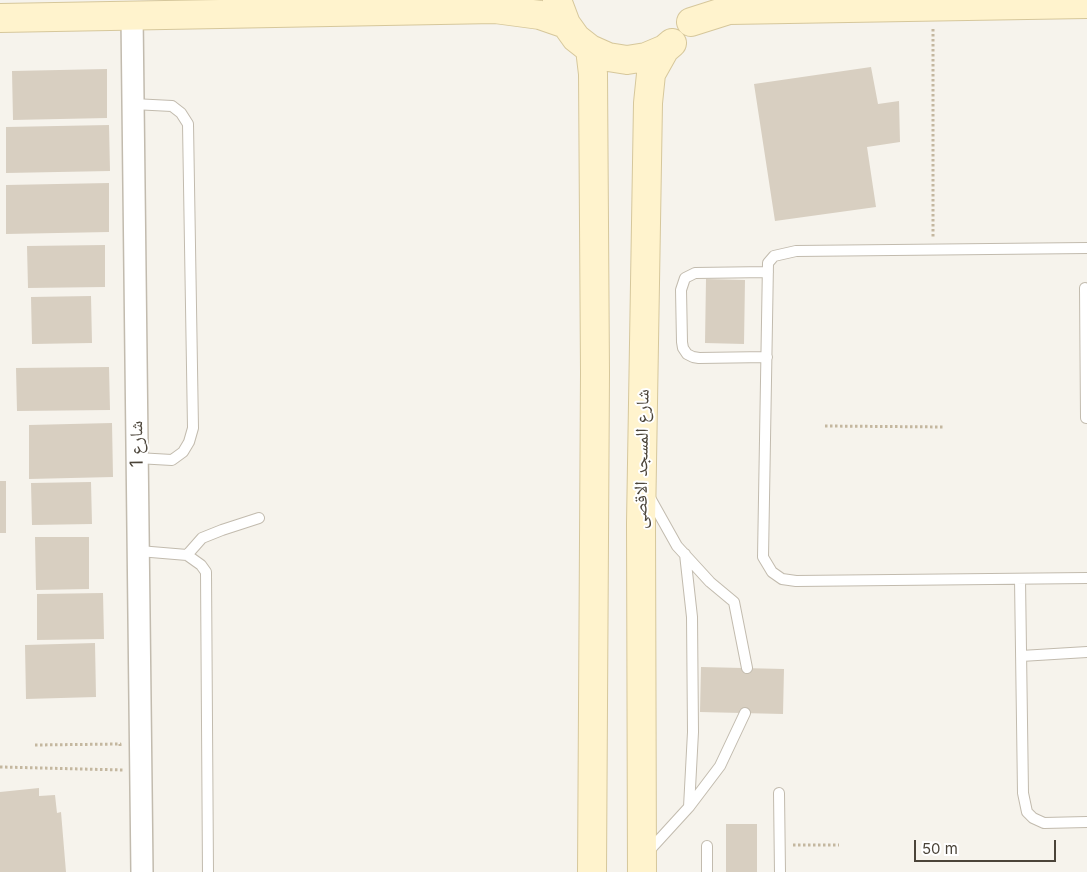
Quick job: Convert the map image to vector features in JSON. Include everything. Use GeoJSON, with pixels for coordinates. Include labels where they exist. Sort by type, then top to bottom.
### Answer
{"type":"FeatureCollection","features":[{"type":"Feature","properties":{"kind":"main road"},"geometry":{"type":"LineString","coordinates":[[0,18],[413,5],[495,9],[540,15],[562,12],[576,38],[590,49],[608,57],[627,60],[646,57],[665,50],[680,38],[695,11],[1087,4]]}},
{"type":"Feature","properties":{"kind":"main road"},"geometry":{"type":"LineString","coordinates":[[590,49],[593,74],[595,373],[592,872]]}},
{"type":"Feature","properties":{"kind":"main road","name":"شارع المسجد الاقصى"},"geometry":{"type":"LineString","coordinates":[[642,866],[642,483],[648,103],[652,74],[665,50]]}},
{"type":"Feature","properties":{"kind":"street","name":"شارع 1"},"geometry":{"type":"LineString","coordinates":[[132,15],[142,872]]}},
{"type":"Feature","properties":{"kind":"lane"},"geometry":{"type":"LineString","coordinates":[[133,104],[172,106],[181,113],[188,124],[193,428],[189,442],[183,452],[172,460],[137,458]]}},
{"type":"Feature","properties":{"kind":"lane"},"geometry":{"type":"LineString","coordinates":[[1087,248],[796,252],[774,256],[768,263],[763,558],[772,572],[782,579],[796,581],[1087,578]]}},
{"type":"Feature","properties":{"kind":"lane"},"geometry":{"type":"LineString","coordinates":[[766,357],[699,358],[687,354],[682,342],[681,290],[685,278],[695,274],[768,272]]}},
{"type":"Feature","properties":{"kind":"lane"},"geometry":{"type":"LineString","coordinates":[[1085,288],[1086,418]]}},
{"type":"Feature","properties":{"kind":"lane"},"geometry":{"type":"LineString","coordinates":[[642,483],[677,546],[710,582],[734,602],[747,668]]}},
{"type":"Feature","properties":{"kind":"lane"},"geometry":{"type":"LineString","coordinates":[[187,555],[202,538],[259,518]]}},
{"type":"Feature","properties":{"kind":"lane"},"geometry":{"type":"LineString","coordinates":[[139,551],[187,555],[201,565],[206,572],[208,872]]}},
{"type":"Feature","properties":{"kind":"lane"},"geometry":{"type":"LineString","coordinates":[[685,554],[692,617],[693,732],[689,807]]}},
{"type":"Feature","properties":{"kind":"lane"},"geometry":{"type":"LineString","coordinates":[[1020,579],[1023,793],[1027,812],[1044,823],[1087,822]]}},
{"type":"Feature","properties":{"kind":"lane"},"geometry":{"type":"LineString","coordinates":[[1021,656],[1087,652]]}},
{"type":"Feature","properties":{"kind":"lane"},"geometry":{"type":"LineString","coordinates":[[642,866],[720,766],[745,713]]}},
{"type":"Feature","properties":{"kind":"lane"},"geometry":{"type":"LineString","coordinates":[[779,793],[780,872]]}},
{"type":"Feature","properties":{"kind":"lane"},"geometry":{"type":"LineString","coordinates":[[707,846],[707,872]]}},
{"type":"Feature","properties":{"kind":"path"},"geometry":{"type":"LineString","coordinates":[[932,6],[933,250]]}},
{"type":"Feature","properties":{"kind":"path"},"geometry":{"type":"LineString","coordinates":[[824,426],[945,427]]}},
{"type":"Feature","properties":{"kind":"path"},"geometry":{"type":"LineString","coordinates":[[35,746],[120,744],[120,752]]}},
{"type":"Feature","properties":{"kind":"path"},"geometry":{"type":"LineString","coordinates":[[120,761],[120,770]]}},
{"type":"Feature","properties":{"kind":"path"},"geometry":{"type":"LineString","coordinates":[[0,767],[141,770]]}},
{"type":"Feature","properties":{"kind":"path"},"geometry":{"type":"LineString","coordinates":[[780,845],[839,845]]}},
{"type":"Feature","properties":{"kind":"building"},"geometry":{"type":"Polygon","coordinates":[[[871,67],[878,104],[899,101],[900,142],[867,147],[876,207],[775,221],[754,84],[871,67]]]}},
{"type":"Feature","properties":{"kind":"building"},"geometry":{"type":"Polygon","coordinates":[[[107,69],[107,118],[13,120],[12,71],[107,69]]]}},
{"type":"Feature","properties":{"kind":"building"},"geometry":{"type":"Polygon","coordinates":[[[109,125],[110,171],[6,173],[6,127],[109,125]]]}},
{"type":"Feature","properties":{"kind":"building"},"geometry":{"type":"Polygon","coordinates":[[[109,183],[109,232],[6,234],[6,185],[109,183]]]}},
{"type":"Feature","properties":{"kind":"building"},"geometry":{"type":"Polygon","coordinates":[[[105,245],[105,287],[28,288],[27,246],[105,245]]]}},
{"type":"Feature","properties":{"kind":"building"},"geometry":{"type":"Polygon","coordinates":[[[706,279],[745,280],[744,344],[705,343],[706,279]]]}},
{"type":"Feature","properties":{"kind":"building"},"geometry":{"type":"Polygon","coordinates":[[[91,296],[92,343],[32,344],[31,297],[91,296]]]}},
{"type":"Feature","properties":{"kind":"building"},"geometry":{"type":"Polygon","coordinates":[[[109,367],[110,410],[17,411],[16,368],[109,367]]]}},
{"type":"Feature","properties":{"kind":"building"},"geometry":{"type":"Polygon","coordinates":[[[112,423],[113,477],[29,479],[29,425],[112,423]]]}},
{"type":"Feature","properties":{"kind":"building"},"geometry":{"type":"Polygon","coordinates":[[[0,481],[6,481],[6,533],[0,533],[0,481]]]}},
{"type":"Feature","properties":{"kind":"building"},"geometry":{"type":"Polygon","coordinates":[[[91,482],[92,524],[32,525],[31,483],[91,482]]]}},
{"type":"Feature","properties":{"kind":"building"},"geometry":{"type":"Polygon","coordinates":[[[35,537],[89,537],[89,589],[36,590],[35,537]]]}},
{"type":"Feature","properties":{"kind":"building"},"geometry":{"type":"Polygon","coordinates":[[[103,593],[104,639],[37,640],[37,594],[103,593]]]}},
{"type":"Feature","properties":{"kind":"building"},"geometry":{"type":"Polygon","coordinates":[[[95,643],[96,697],[26,699],[25,645],[95,643]]]}},
{"type":"Feature","properties":{"kind":"building"},"geometry":{"type":"Polygon","coordinates":[[[701,667],[784,669],[783,714],[700,712],[701,667]]]}},
{"type":"Feature","properties":{"kind":"building"},"geometry":{"type":"Polygon","coordinates":[[[39,788],[39,796],[55,795],[57,813],[61,812],[66,872],[0,872],[0,792],[39,788]]]}},
{"type":"Feature","properties":{"kind":"building"},"geometry":{"type":"Polygon","coordinates":[[[726,824],[757,824],[757,872],[726,872],[726,824]]]}}]}
